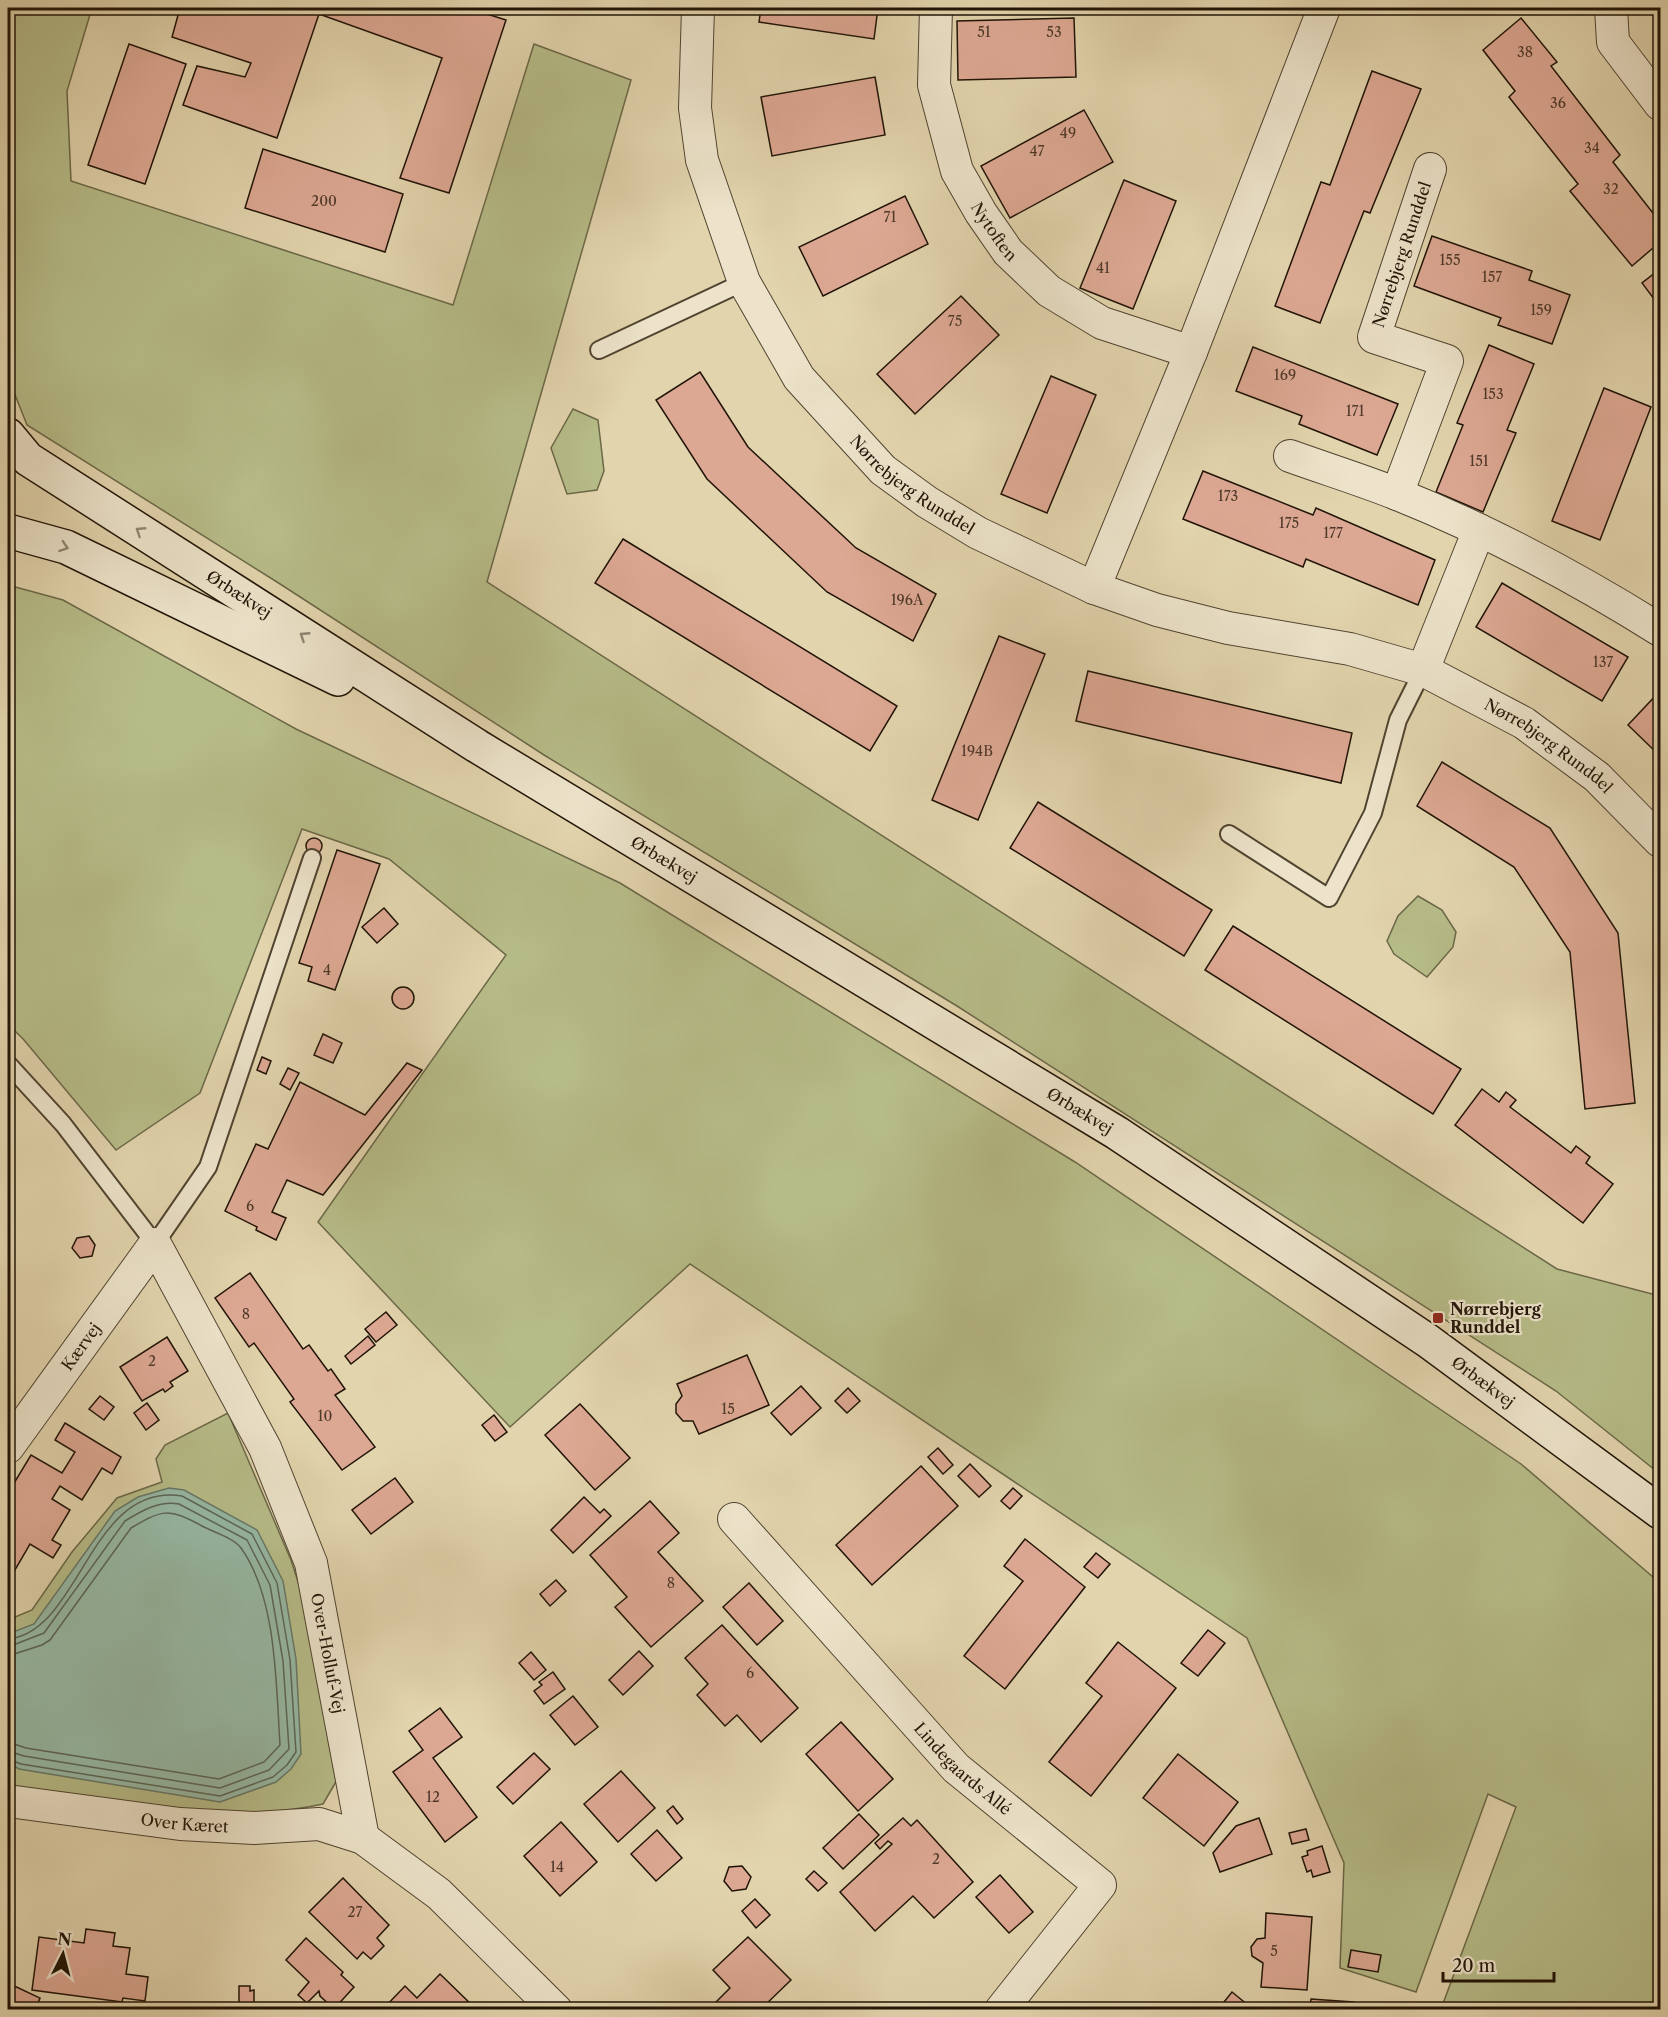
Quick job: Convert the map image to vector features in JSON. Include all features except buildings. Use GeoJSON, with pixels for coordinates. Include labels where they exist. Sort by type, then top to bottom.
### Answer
{"type":"FeatureCollection","features":[{"type":"Feature","properties":{"kind":"main road","name":"Ørbækvej"},"geometry":{"type":"LineString","coordinates":[[8,435],[28,459],[477,746],[1117,1133],[1428,1341],[1660,1512]]}},
{"type":"Feature","properties":{"kind":"main road","name":"Ørbækvej"},"geometry":{"type":"LineString","coordinates":[[8,531],[66,546],[477,746]]}},
{"type":"Feature","properties":{"kind":"street","name":"Nørrebjerg Runddel"},"geometry":{"type":"LineString","coordinates":[[698,8],[695,108],[702,160],[744,282],[799,378],[883,470],[927,502],[978,533],[1094,588],[1157,610],[1228,628],[1350,649],[1423,670],[1524,723],[1597,777],[1660,841]]}},
{"type":"Feature","properties":{"kind":"street","name":"Nytoften"},"geometry":{"type":"LineString","coordinates":[[936,8],[934,85],[957,171],[981,213],[1008,252],[1049,291],[1102,323],[1191,352]]}},
{"type":"Feature","properties":{"kind":"street"},"geometry":{"type":"LineString","coordinates":[[1094,588],[1191,352],[1324,8]]}},
{"type":"Feature","properties":{"kind":"street"},"geometry":{"type":"LineString","coordinates":[[1611,8],[1613,42],[1660,104]]}},
{"type":"Feature","properties":{"kind":"street","name":"Nørrebjerg Runddel"},"geometry":{"type":"LineString","coordinates":[[1397,494],[1446,362],[1374,337],[1430,169]]}},
{"type":"Feature","properties":{"kind":"street"},"geometry":{"type":"LineString","coordinates":[[1290,456],[1397,494],[1479,530],[1604,595],[1660,630]]}},
{"type":"Feature","properties":{"kind":"street"},"geometry":{"type":"LineString","coordinates":[[1423,670],[1479,530]]}},
{"type":"Feature","properties":{"kind":"street","name":"Kærvej"},"geometry":{"type":"LineString","coordinates":[[8,1447],[155,1244]]}},
{"type":"Feature","properties":{"kind":"street","name":"Over-Holluf-Vej"},"geometry":{"type":"LineString","coordinates":[[155,1244],[265,1448],[311,1563],[363,1838]]}},
{"type":"Feature","properties":{"kind":"street","name":"Lindegaards Allé"},"geometry":{"type":"LineString","coordinates":[[734,1519],[956,1768],[1100,1885],[1001,2010]]}},
{"type":"Feature","properties":{"kind":"street","name":"Over Kæret"},"geometry":{"type":"LineString","coordinates":[[8,1801],[180,1824],[254,1828],[319,1824],[363,1838]]}},
{"type":"Feature","properties":{"kind":"street"},"geometry":{"type":"LineString","coordinates":[[363,1838],[439,1894],[556,2010]]}},
{"type":"Feature","properties":{"kind":"lane"},"geometry":{"type":"LineString","coordinates":[[599,350],[744,282]]}},
{"type":"Feature","properties":{"kind":"lane"},"geometry":{"type":"LineString","coordinates":[[1229,834],[1329,898],[1372,813],[1398,720],[1423,670]]}},
{"type":"Feature","properties":{"kind":"lane"},"geometry":{"type":"LineString","coordinates":[[8,1064],[63,1124],[155,1244],[208,1167],[312,858]]}},
{"type":"Feature","properties":{"kind":"shaded area"},"geometry":{"type":"Polygon","coordinates":[[[8,8],[92,8],[67,91],[71,181],[453,305],[534,44],[631,80],[487,582],[1557,1269],[1660,1296],[1660,1474],[1556,1391],[957,1006],[544,755],[277,582],[27,425],[8,377],[8,8]]]}},
{"type":"Feature","properties":{"kind":"shaded area"},"geometry":{"type":"Polygon","coordinates":[[[573,409],[598,420],[604,471],[597,490],[567,494],[551,448],[573,409]]]}},
{"type":"Feature","properties":{"kind":"shaded area"},"geometry":{"type":"Polygon","coordinates":[[[8,585],[63,600],[296,729],[620,883],[1075,1162],[1521,1464],[1660,1583],[1660,2009],[1441,2009],[1516,1807],[1488,1794],[1416,1992],[1340,1968],[1344,1863],[1247,1638],[690,1264],[510,1427],[318,1222],[506,955],[389,859],[302,829],[200,1093],[116,1150],[8,1024],[8,585]]]}},
{"type":"Feature","properties":{"kind":"shaded area"},"geometry":{"type":"Polygon","coordinates":[[[1418,896],[1442,910],[1456,932],[1453,947],[1427,977],[1394,954],[1387,941],[1398,916],[1418,896]]]}},
{"type":"Feature","properties":{"kind":"shaded area"},"geometry":{"type":"Polygon","coordinates":[[[228,1413],[291,1560],[302,1594],[337,1780],[323,1804],[286,1810],[207,1812],[8,1789],[8,1620],[32,1610],[72,1552],[117,1498],[162,1482],[156,1459],[165,1445],[228,1413]]]}},
{"type":"Feature","properties":{"kind":"water"},"geometry":{"type":"Polygon","coordinates":[[[169,1488],[184,1490],[257,1530],[283,1581],[296,1659],[301,1754],[291,1769],[276,1782],[220,1802],[19,1769],[8,1763],[8,1634],[34,1624],[115,1511],[138,1497],[169,1488]]]}},
{"type":"Feature","properties":{"kind":"place","name":"Nørrebjerg Runddel"},"geometry":{"type":"Point","coordinates":[1438,1318]}}]}
